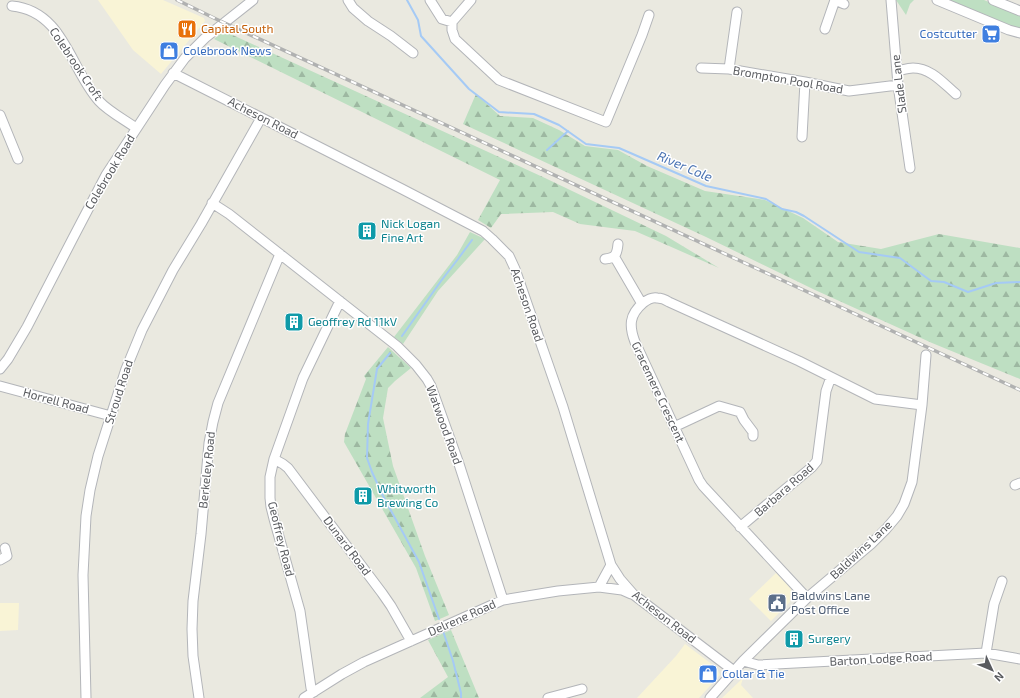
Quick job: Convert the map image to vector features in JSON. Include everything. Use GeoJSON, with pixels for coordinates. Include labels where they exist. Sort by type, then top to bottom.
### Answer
{"type":"FeatureCollection","features":[{"type":"Feature","properties":{"kind":"street","name":"Colebrook Road"},"geometry":{"type":"LineString","coordinates":[[0,369],[8,359],[27,326],[106,175],[173,73],[185,58],[205,38],[253,0]]}},
{"type":"Feature","properties":{"kind":"street"},"geometry":{"type":"LineString","coordinates":[[348,0],[353,8],[368,21],[413,53]]}},
{"type":"Feature","properties":{"kind":"street"},"geometry":{"type":"LineString","coordinates":[[430,0],[442,19],[452,22]]}},
{"type":"Feature","properties":{"kind":"street"},"geometry":{"type":"LineString","coordinates":[[471,0],[452,22],[452,30],[455,39],[499,80],[606,122],[650,15]]}},
{"type":"Feature","properties":{"kind":"street"},"geometry":{"type":"LineString","coordinates":[[825,29],[835,0],[844,4]]}},
{"type":"Feature","properties":{"kind":"street","name":"Slade Lane"},"geometry":{"type":"LineString","coordinates":[[891,0],[898,85],[910,168]]}},
{"type":"Feature","properties":{"kind":"street"},"geometry":{"type":"LineString","coordinates":[[937,0],[1009,30],[1020,33]]}},
{"type":"Feature","properties":{"kind":"street"},"geometry":{"type":"LineString","coordinates":[[993,0],[1020,11]]}},
{"type":"Feature","properties":{"kind":"street","name":"Colebrook Croft"},"geometry":{"type":"LineString","coordinates":[[12,6],[27,10],[43,18],[57,32],[64,42],[91,91],[100,102],[136,128]]}},
{"type":"Feature","properties":{"kind":"street"},"geometry":{"type":"LineString","coordinates":[[729,69],[737,12]]}},
{"type":"Feature","properties":{"kind":"street","name":"Brompton Pool Road"},"geometry":{"type":"LineString","coordinates":[[701,68],[729,69],[806,82],[849,92],[898,85]]}},
{"type":"Feature","properties":{"kind":"street"},"geometry":{"type":"LineString","coordinates":[[897,71],[913,68],[934,74],[956,94]]}},
{"type":"Feature","properties":{"kind":"street","name":"Acheson Road"},"geometry":{"type":"LineString","coordinates":[[173,73],[483,231],[509,256],[515,269],[563,407],[611,564],[620,579],[634,595],[734,671]]}},
{"type":"Feature","properties":{"kind":"street"},"geometry":{"type":"LineString","coordinates":[[802,137],[806,82]]}},
{"type":"Feature","properties":{"kind":"street"},"geometry":{"type":"LineString","coordinates":[[0,115],[2,130],[18,158]]}},
{"type":"Feature","properties":{"kind":"street","name":"Stroud Road"},"geometry":{"type":"LineString","coordinates":[[86,698],[83,576],[86,516],[98,456],[126,369],[142,330],[173,270],[261,118]]}},
{"type":"Feature","properties":{"kind":"street","name":"Watwood Road"},"geometry":{"type":"LineString","coordinates":[[212,203],[229,214],[396,346],[416,365],[427,379],[458,461],[502,600]]}},
{"type":"Feature","properties":{"kind":"street"},"geometry":{"type":"LineString","coordinates":[[605,259],[614,256],[618,251],[618,244]]}},
{"type":"Feature","properties":{"kind":"street","name":"Berkeley Road"},"geometry":{"type":"LineString","coordinates":[[199,698],[193,656],[192,601],[201,534],[212,422],[218,403],[280,254]]}},
{"type":"Feature","properties":{"kind":"street"},"geometry":{"type":"LineString","coordinates":[[614,256],[642,304],[647,300],[658,298],[799,361],[875,399],[922,405]]}},
{"type":"Feature","properties":{"kind":"street","name":"Geoffrey Road"},"geometry":{"type":"LineString","coordinates":[[314,692],[311,688],[300,611],[270,503],[270,477],[274,459],[303,378],[340,301]]}},
{"type":"Feature","properties":{"kind":"street","name":"Gracemere Crescent"},"geometry":{"type":"LineString","coordinates":[[642,304],[636,310],[631,321],[635,342],[699,480],[740,527],[807,598]]}},
{"type":"Feature","properties":{"kind":"street","name":"Baldwins Lane"},"geometry":{"type":"LineString","coordinates":[[710,698],[743,661],[807,598],[871,544],[897,516],[904,504],[912,482],[922,405],[926,355]]}},
{"type":"Feature","properties":{"kind":"street","name":"Barbara Road"},"geometry":{"type":"LineString","coordinates":[[740,527],[817,461],[826,391],[831,377]]}},
{"type":"Feature","properties":{"kind":"street","name":"Horrell Road"},"geometry":{"type":"LineString","coordinates":[[0,386],[111,416]]}},
{"type":"Feature","properties":{"kind":"street"},"geometry":{"type":"LineString","coordinates":[[674,427],[719,406],[740,412],[753,432],[753,436]]}},
{"type":"Feature","properties":{"kind":"street","name":"Dunard Road"},"geometry":{"type":"LineString","coordinates":[[274,459],[288,468],[356,557],[391,606],[411,641]]}},
{"type":"Feature","properties":{"kind":"street"},"geometry":{"type":"LineString","coordinates":[[0,560],[7,556],[5,548]]}},
{"type":"Feature","properties":{"kind":"street"},"geometry":{"type":"LineString","coordinates":[[599,587],[611,564]]}},
{"type":"Feature","properties":{"kind":"street"},"geometry":{"type":"LineString","coordinates":[[986,653],[994,604],[1002,581]]}},
{"type":"Feature","properties":{"kind":"street","name":"Delrene Road"},"geometry":{"type":"LineString","coordinates":[[304,698],[364,662],[502,600],[558,591],[599,587],[622,590],[634,595]]}},
{"type":"Feature","properties":{"kind":"street","name":"Barton Lodge Road"},"geometry":{"type":"LineString","coordinates":[[743,661],[758,665],[986,653],[1020,659]]}},
{"type":"Feature","properties":{"kind":"street"},"geometry":{"type":"LineString","coordinates":[[548,698],[582,689]]}},
{"type":"Feature","properties":{"kind":"shaded area"},"geometry":{"type":"Polygon","coordinates":[[[98,0],[163,0],[204,18],[205,21],[161,74],[133,50],[98,0]]]}},
{"type":"Feature","properties":{"kind":"shaded area"},"geometry":{"type":"Polygon","coordinates":[[[776,573],[791,589],[790,602],[771,621],[749,599],[776,573]]]}},
{"type":"Feature","properties":{"kind":"shaded area"},"geometry":{"type":"Polygon","coordinates":[[[0,603],[19,603],[18,630],[0,631],[0,603]]]}},
{"type":"Feature","properties":{"kind":"shaded area"},"geometry":{"type":"Polygon","coordinates":[[[685,644],[717,668],[720,675],[699,698],[637,698],[676,656],[685,644]]]}},
{"type":"Feature","properties":{"kind":"shaded area"},"geometry":{"type":"Polygon","coordinates":[[[743,678],[741,685],[753,698],[722,698],[743,678]]]}},
{"type":"Feature","properties":{"kind":"green space"},"geometry":{"type":"Polygon","coordinates":[[[896,0],[914,0],[910,4],[906,15],[896,0]]]}},
{"type":"Feature","properties":{"kind":"green space"},"geometry":{"type":"Polygon","coordinates":[[[947,0],[984,0],[1020,15],[1020,29],[947,0]]]}},
{"type":"Feature","properties":{"kind":"green space"},"geometry":{"type":"Polygon","coordinates":[[[224,31],[545,178],[666,236],[719,268],[635,231],[580,224],[553,212],[501,214],[491,228],[478,220],[500,180],[214,39],[224,31]]]}},
{"type":"Feature","properties":{"kind":"green space"},"geometry":{"type":"Polygon","coordinates":[[[476,94],[500,116],[533,118],[559,130],[585,146],[618,150],[647,166],[705,191],[765,200],[803,218],[838,242],[881,249],[939,234],[1020,248],[1020,379],[932,343],[815,290],[706,237],[463,124],[476,94]]]}},
{"type":"Feature","properties":{"kind":"green space"},"geometry":{"type":"Polygon","coordinates":[[[470,232],[485,239],[438,291],[403,344],[394,337],[457,255],[470,232]]]}},
{"type":"Feature","properties":{"kind":"green space"},"geometry":{"type":"Polygon","coordinates":[[[388,347],[411,368],[388,388],[383,418],[393,466],[425,556],[449,615],[435,621],[416,568],[344,442],[345,434],[366,379],[364,376],[388,347]]]}},
{"type":"Feature","properties":{"kind":"green space"},"geometry":{"type":"Polygon","coordinates":[[[451,630],[479,698],[420,698],[448,677],[428,640],[451,630]]]}},
{"type":"Feature","properties":{"kind":"waterway","name":"River Cole"},"geometry":{"type":"LineString","coordinates":[[407,0],[418,20],[421,36],[469,89],[499,112],[534,114],[559,125],[586,144],[619,148],[706,186],[766,199],[782,209],[796,212],[804,216],[859,252],[900,258],[931,281],[944,282],[968,292],[996,283],[1020,282]]}},
{"type":"Feature","properties":{"kind":"waterway"},"geometry":{"type":"LineString","coordinates":[[547,150],[568,131]]}},
{"type":"Feature","properties":{"kind":"waterway"},"geometry":{"type":"LineString","coordinates":[[402,336],[472,240]]}},
{"type":"Feature","properties":{"kind":"waterway"},"geometry":{"type":"LineString","coordinates":[[390,353],[377,369],[368,424],[367,458],[383,496],[419,562],[439,619]]}},
{"type":"Feature","properties":{"kind":"waterway"},"geometry":{"type":"LineString","coordinates":[[443,631],[453,661],[461,698]]}},
{"type":"Feature","properties":{"kind":"railway"},"geometry":{"type":"LineString","coordinates":[[177,0],[1020,390]]}},
{"type":"Feature","properties":{"kind":"place","name":"Capital South"},"geometry":{"type":"Point","coordinates":[187,29]}},
{"type":"Feature","properties":{"kind":"place","name":"Costcutter"},"geometry":{"type":"Point","coordinates":[991,34]}},
{"type":"Feature","properties":{"kind":"place","name":"Colebrook News"},"geometry":{"type":"Point","coordinates":[169,51]}},
{"type":"Feature","properties":{"kind":"place","name":"Nick Logan Fine Art"},"geometry":{"type":"Point","coordinates":[367,231]}},
{"type":"Feature","properties":{"kind":"place","name":"Geoffrey Rd 11kV"},"geometry":{"type":"Point","coordinates":[294,322]}},
{"type":"Feature","properties":{"kind":"place","name":"Whitworth Brewing Co"},"geometry":{"type":"Point","coordinates":[363,496]}},
{"type":"Feature","properties":{"kind":"place","name":"Baldwins Lane Post Office"},"geometry":{"type":"Point","coordinates":[777,603]}},
{"type":"Feature","properties":{"kind":"place","name":"Surgery"},"geometry":{"type":"Point","coordinates":[794,639]}},
{"type":"Feature","properties":{"kind":"place","name":"Collar & Tie"},"geometry":{"type":"Point","coordinates":[708,674]}}]}
